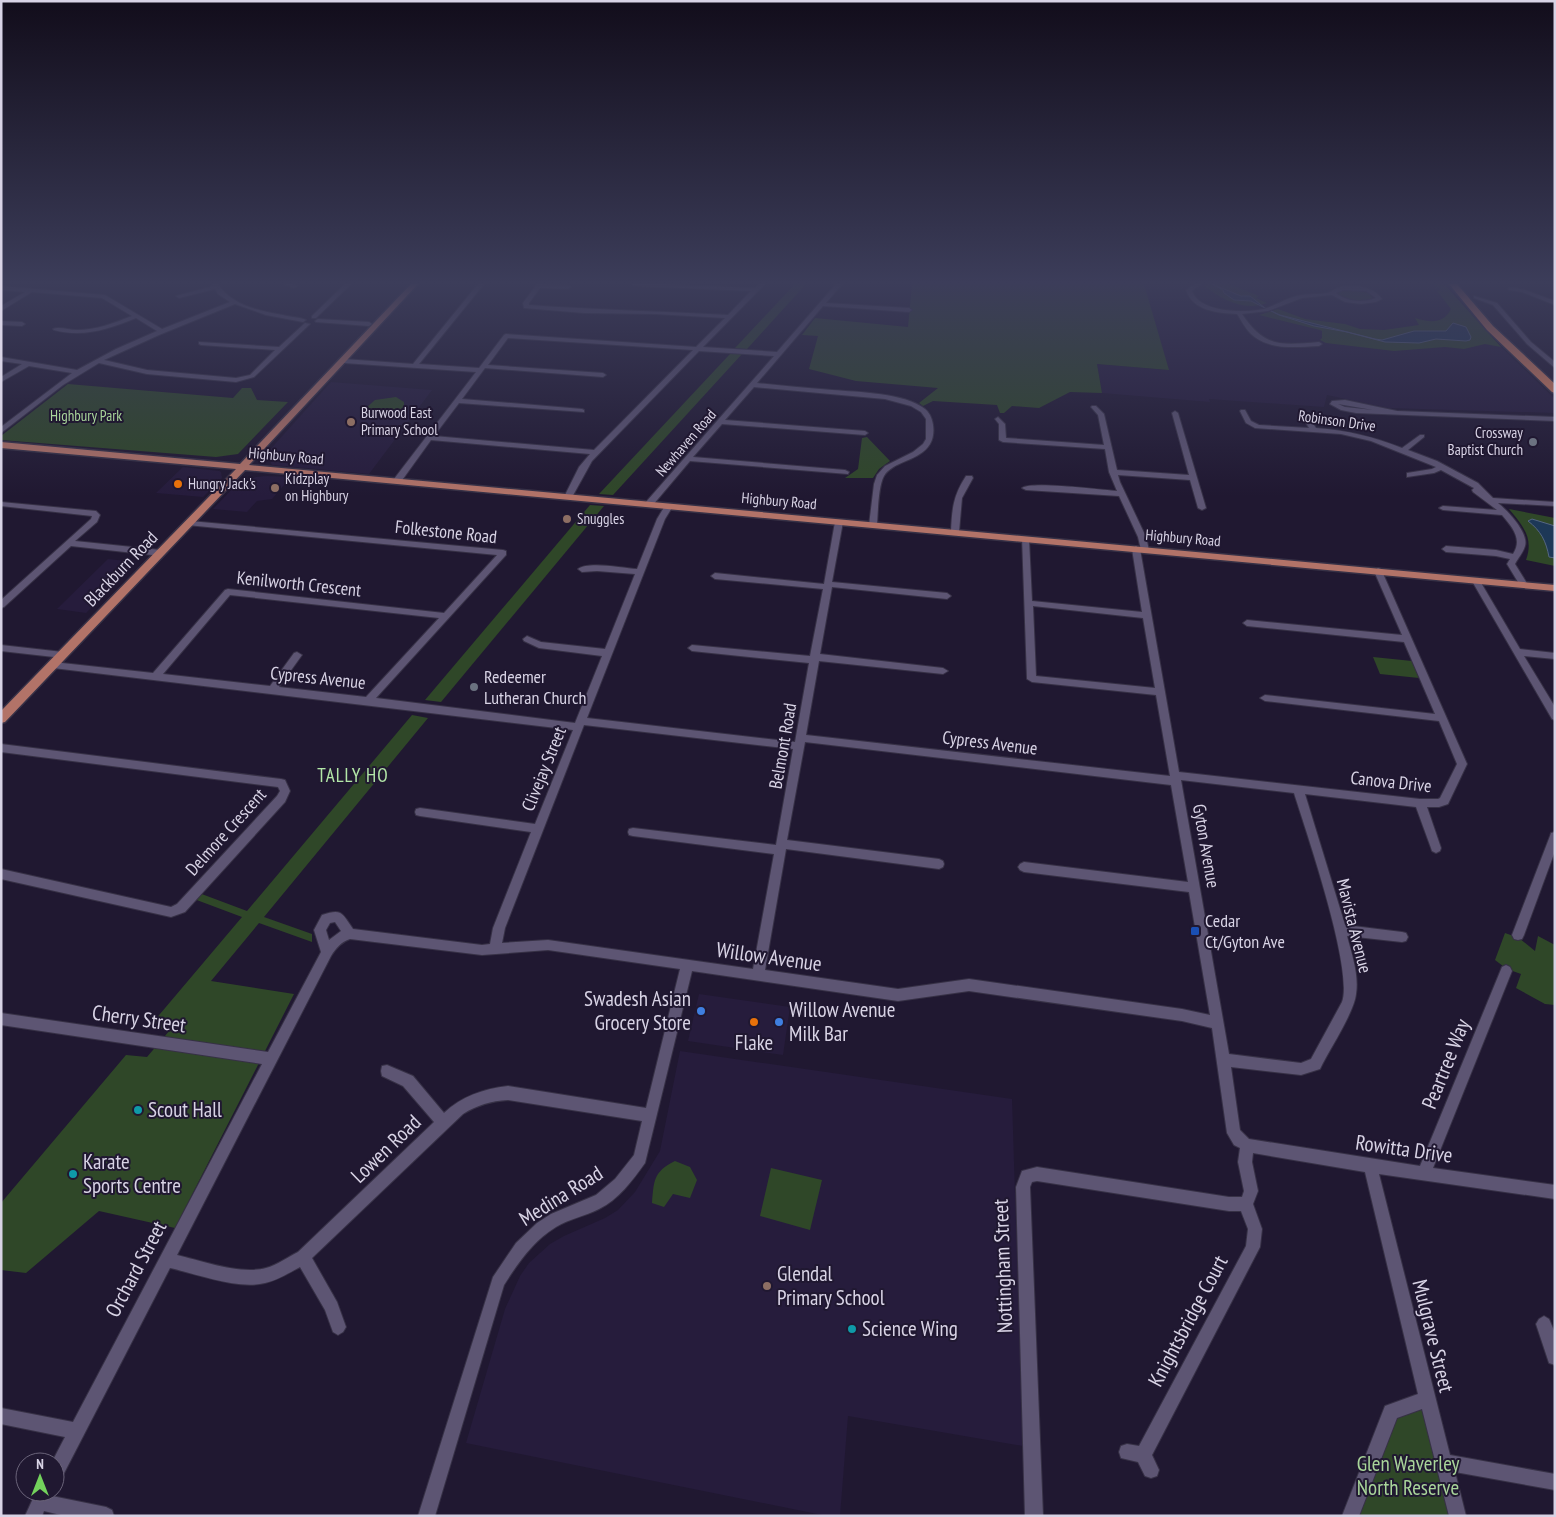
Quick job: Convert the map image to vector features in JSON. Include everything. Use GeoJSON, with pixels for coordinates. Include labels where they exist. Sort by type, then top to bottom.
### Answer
{"type":"FeatureCollection","features":[{"type":"Feature","properties":{"kind":"highway"},"geometry":{"type":"LineString","coordinates":[[1518,355],[1555,390]]}},
{"type":"Feature","properties":{"kind":"highway"},"geometry":{"type":"LineString","coordinates":[[1532,355],[1555,377]]}},
{"type":"Feature","properties":{"kind":"main road","name":"Blackburn Road"},"geometry":{"type":"LineString","coordinates":[[1,719],[190,523],[260,447],[275,434],[345,355]]}},
{"type":"Feature","properties":{"kind":"main road","name":"Highbury Road"},"geometry":{"type":"LineString","coordinates":[[1,445],[1555,588]]}},
{"type":"Feature","properties":{"kind":"main road"},"geometry":{"type":"LineString","coordinates":[[210,464],[246,457],[260,447]]}},
{"type":"Feature","properties":{"kind":"main road"},"geometry":{"type":"LineString","coordinates":[[260,447],[261,462],[272,470]]}},
{"type":"Feature","properties":{"kind":"main road"},"geometry":{"type":"LineString","coordinates":[[222,466],[228,477],[224,487]]}},
{"type":"Feature","properties":{"kind":"main road"},"geometry":{"type":"LineString","coordinates":[[224,487],[249,475],[272,470]]}},
{"type":"Feature","properties":{"kind":"street"},"geometry":{"type":"LineString","coordinates":[[1,431],[79,372],[113,355]]}},
{"type":"Feature","properties":{"kind":"street"},"geometry":{"type":"LineString","coordinates":[[99,361],[147,372],[248,381],[274,355]]}},
{"type":"Feature","properties":{"kind":"street"},"geometry":{"type":"LineString","coordinates":[[415,365],[423,355]]}},
{"type":"Feature","properties":{"kind":"street"},"geometry":{"type":"LineString","coordinates":[[397,482],[491,355]]}},
{"type":"Feature","properties":{"kind":"street"},"geometry":{"type":"LineString","coordinates":[[568,497],[583,467],[596,452],[691,355]]}},
{"type":"Feature","properties":{"kind":"street","name":"Newhaven Road"},"geometry":{"type":"LineString","coordinates":[[649,504],[777,355]]}},
{"type":"Feature","properties":{"kind":"street"},"geometry":{"type":"LineString","coordinates":[[1,359],[79,372]]}},
{"type":"Feature","properties":{"kind":"street"},"geometry":{"type":"LineString","coordinates":[[340,360],[602,375]]}},
{"type":"Feature","properties":{"kind":"street"},"geometry":{"type":"LineString","coordinates":[[1552,361],[1555,366]]}},
{"type":"Feature","properties":{"kind":"street"},"geometry":{"type":"LineString","coordinates":[[1,380],[29,363]]}},
{"type":"Feature","properties":{"kind":"street"},"geometry":{"type":"LineString","coordinates":[[753,385],[900,399],[923,411],[928,419],[928,439],[926,445],[916,454],[888,468],[881,475],[878,484],[873,525]]}},
{"type":"Feature","properties":{"kind":"street"},"geometry":{"type":"LineString","coordinates":[[457,400],[582,410]]}},
{"type":"Feature","properties":{"kind":"street"},"geometry":{"type":"LineString","coordinates":[[1395,412],[1345,402],[1334,402],[1333,404],[1343,410],[1545,418],[1555,417]]}},
{"type":"Feature","properties":{"kind":"street","name":"Gyton Avenue"},"geometry":{"type":"LineString","coordinates":[[1094,406],[1101,414],[1113,472],[1135,526],[1147,615],[1224,1060],[1234,1133],[1247,1145]]}},
{"type":"Feature","properties":{"kind":"street","name":"Robinson Drive"},"geometry":{"type":"LineString","coordinates":[[1243,411],[1251,425],[1358,435],[1404,450],[1441,467],[1482,492],[1504,513],[1522,540],[1521,549],[1514,558]]}},
{"type":"Feature","properties":{"kind":"street"},"geometry":{"type":"LineString","coordinates":[[1175,413],[1202,508]]}},
{"type":"Feature","properties":{"kind":"street"},"geometry":{"type":"LineString","coordinates":[[1308,416],[1308,421],[1314,430]]}},
{"type":"Feature","properties":{"kind":"street"},"geometry":{"type":"LineString","coordinates":[[998,419],[1002,424],[1003,440],[1108,447]]}},
{"type":"Feature","properties":{"kind":"street"},"geometry":{"type":"LineString","coordinates":[[721,422],[865,433]]}},
{"type":"Feature","properties":{"kind":"street"},"geometry":{"type":"LineString","coordinates":[[1404,450],[1422,436]]}},
{"type":"Feature","properties":{"kind":"street"},"geometry":{"type":"LineString","coordinates":[[429,438],[596,452]]}},
{"type":"Feature","properties":{"kind":"street"},"geometry":{"type":"LineString","coordinates":[[689,459],[844,472]]}},
{"type":"Feature","properties":{"kind":"street"},"geometry":{"type":"LineString","coordinates":[[1410,475],[1434,471],[1441,467]]}},
{"type":"Feature","properties":{"kind":"street"},"geometry":{"type":"LineString","coordinates":[[1113,472],[1193,478]]}},
{"type":"Feature","properties":{"kind":"street"},"geometry":{"type":"LineString","coordinates":[[955,532],[958,494],[970,478]]}},
{"type":"Feature","properties":{"kind":"street"},"geometry":{"type":"LineString","coordinates":[[1026,488],[1121,494]]}},
{"type":"Feature","properties":{"kind":"street"},"geometry":{"type":"LineString","coordinates":[[1491,500],[1555,504]]}},
{"type":"Feature","properties":{"kind":"street"},"geometry":{"type":"LineString","coordinates":[[1,504],[93,513],[96,515],[69,543],[1,605]]}},
{"type":"Feature","properties":{"kind":"street","name":"Clivejay Street"},"geometry":{"type":"LineString","coordinates":[[495,950],[498,928],[666,506]]}},
{"type":"Feature","properties":{"kind":"street"},"geometry":{"type":"LineString","coordinates":[[1442,509],[1504,513]]}},
{"type":"Feature","properties":{"kind":"street","name":"Belmont Road"},"geometry":{"type":"LineString","coordinates":[[758,975],[839,522]]}},
{"type":"Feature","properties":{"kind":"street","name":"Folkestone Road"},"geometry":{"type":"LineString","coordinates":[[190,523],[503,553],[369,700]]}},
{"type":"Feature","properties":{"kind":"street"},"geometry":{"type":"LineString","coordinates":[[1025,539],[1032,679],[1161,692]]}},
{"type":"Feature","properties":{"kind":"street"},"geometry":{"type":"LineString","coordinates":[[69,543],[161,553]]}},
{"type":"Feature","properties":{"kind":"street"},"geometry":{"type":"LineString","coordinates":[[1446,549],[1496,553],[1514,558],[1512,564],[1524,585]]}},
{"type":"Feature","properties":{"kind":"street"},"geometry":{"type":"LineString","coordinates":[[582,569],[597,568],[640,572]]}},
{"type":"Feature","properties":{"kind":"street","name":"Canova Drive"},"geometry":{"type":"LineString","coordinates":[[1175,778],[1298,789],[1420,803],[1444,802],[1462,764],[1378,571]]}},
{"type":"Feature","properties":{"kind":"street"},"geometry":{"type":"LineString","coordinates":[[715,576],[947,596]]}},
{"type":"Feature","properties":{"kind":"street"},"geometry":{"type":"LineString","coordinates":[[1476,581],[1555,716]]}},
{"type":"Feature","properties":{"kind":"street","name":"Kenilworth Crescent"},"geometry":{"type":"LineString","coordinates":[[156,676],[228,592],[447,616]]}},
{"type":"Feature","properties":{"kind":"street"},"geometry":{"type":"LineString","coordinates":[[1028,603],[1147,615]]}},
{"type":"Feature","properties":{"kind":"street"},"geometry":{"type":"LineString","coordinates":[[1246,623],[1408,639]]}},
{"type":"Feature","properties":{"kind":"street"},"geometry":{"type":"LineString","coordinates":[[527,639],[539,646],[608,653]]}},
{"type":"Feature","properties":{"kind":"street"},"geometry":{"type":"LineString","coordinates":[[1,648],[63,655]]}},
{"type":"Feature","properties":{"kind":"street"},"geometry":{"type":"LineString","coordinates":[[692,648],[943,671]]}},
{"type":"Feature","properties":{"kind":"street"},"geometry":{"type":"LineString","coordinates":[[1518,652],[1555,656]]}},
{"type":"Feature","properties":{"kind":"street"},"geometry":{"type":"LineString","coordinates":[[272,690],[297,655]]}},
{"type":"Feature","properties":{"kind":"street","name":"Cypress Avenue"},"geometry":{"type":"LineString","coordinates":[[53,665],[369,700],[428,710],[800,742],[1175,778]]}},
{"type":"Feature","properties":{"kind":"street"},"geometry":{"type":"LineString","coordinates":[[1265,698],[1441,718]]}},
{"type":"Feature","properties":{"kind":"street","name":"Delmore Crescent"},"geometry":{"type":"LineString","coordinates":[[1,748],[281,782],[285,791],[281,799],[181,908],[171,912],[1,874]]}},
{"type":"Feature","properties":{"kind":"street","name":"Mavista Avenue"},"geometry":{"type":"LineString","coordinates":[[1224,1060],[1301,1069],[1315,1064],[1350,995],[1352,982],[1340,930],[1298,789]]}},
{"type":"Feature","properties":{"kind":"street"},"geometry":{"type":"LineString","coordinates":[[1420,803],[1436,848]]}},
{"type":"Feature","properties":{"kind":"street"},"geometry":{"type":"LineString","coordinates":[[420,812],[538,828]]}},
{"type":"Feature","properties":{"kind":"street"},"geometry":{"type":"LineString","coordinates":[[633,832],[939,864]]}},
{"type":"Feature","properties":{"kind":"street"},"geometry":{"type":"LineString","coordinates":[[1518,935],[1555,836]]}},
{"type":"Feature","properties":{"kind":"street"},"geometry":{"type":"LineString","coordinates":[[1024,867],[1194,888]]}},
{"type":"Feature","properties":{"kind":"street"},"geometry":{"type":"LineString","coordinates":[[327,952],[320,930],[326,919],[338,916],[350,934]]}},
{"type":"Feature","properties":{"kind":"street"},"geometry":{"type":"LineString","coordinates":[[1340,930],[1402,936]]}},
{"type":"Feature","properties":{"kind":"street","name":"Willow Avenue"},"geometry":{"type":"LineString","coordinates":[[350,934],[482,950],[548,945],[898,995],[969,985],[1216,1020]]}},
{"type":"Feature","properties":{"kind":"street","name":"Orchard Street"},"geometry":{"type":"LineString","coordinates":[[65,1453],[327,952],[334,942],[342,936],[350,934]]}},
{"type":"Feature","properties":{"kind":"street","name":"Medina Road"},"geometry":{"type":"LineString","coordinates":[[426,1516],[498,1282],[513,1256],[528,1240],[552,1222],[596,1203],[610,1194],[622,1184],[640,1158],[687,966]]}},
{"type":"Feature","properties":{"kind":"street","name":"Peartree Way"},"geometry":{"type":"LineString","coordinates":[[1424,1172],[1506,970]]}},
{"type":"Feature","properties":{"kind":"street","name":"Cherry Street"},"geometry":{"type":"LineString","coordinates":[[1,1019],[270,1059]]}},
{"type":"Feature","properties":{"kind":"street"},"geometry":{"type":"LineString","coordinates":[[387,1071],[408,1082],[444,1122]]}},
{"type":"Feature","properties":{"kind":"street","name":"Lowen Road"},"geometry":{"type":"LineString","coordinates":[[166,1260],[249,1277],[263,1276],[275,1272],[303,1257],[444,1122],[471,1100],[488,1095],[508,1093],[650,1116]]}},
{"type":"Feature","properties":{"kind":"street"},"geometry":{"type":"LineString","coordinates":[[1246,1204],[1250,1191],[1245,1162],[1247,1145]]}},
{"type":"Feature","properties":{"kind":"street","name":"Rowitta Drive"},"geometry":{"type":"LineString","coordinates":[[1247,1145],[1370,1166],[1424,1172],[1555,1192]]}},
{"type":"Feature","properties":{"kind":"street","name":"Mulgrave Street"},"geometry":{"type":"LineString","coordinates":[[1370,1166],[1426,1400],[1458,1516]]}},
{"type":"Feature","properties":{"kind":"street","name":"Nottingham Street"},"geometry":{"type":"LineString","coordinates":[[1034,1516],[1023,1187],[1027,1176],[1037,1174],[1229,1204],[1246,1204]]}},
{"type":"Feature","properties":{"kind":"street","name":"Knightsbridge Court"},"geometry":{"type":"LineString","coordinates":[[1151,1470],[1135,1454],[1253,1247],[1255,1229],[1246,1204]]}},
{"type":"Feature","properties":{"kind":"street"},"geometry":{"type":"LineString","coordinates":[[303,1257],[332,1306],[338,1327]]}},
{"type":"Feature","properties":{"kind":"street"},"geometry":{"type":"LineString","coordinates":[[1544,1324],[1555,1357]]}},
{"type":"Feature","properties":{"kind":"street"},"geometry":{"type":"LineString","coordinates":[[1350,1516],[1391,1412],[1426,1400]]}},
{"type":"Feature","properties":{"kind":"street"},"geometry":{"type":"LineString","coordinates":[[1,1416],[76,1431]]}},
{"type":"Feature","properties":{"kind":"street"},"geometry":{"type":"LineString","coordinates":[[1444,1462],[1555,1482]]}},
{"type":"Feature","properties":{"kind":"street"},"geometry":{"type":"LineString","coordinates":[[39,1503],[106,1516]]}},
{"type":"Feature","properties":{"kind":"shaded area"},"geometry":{"type":"Polygon","coordinates":[[[1164,355],[1509,355],[1555,399],[1555,413],[1388,408],[1327,395],[1324,407],[1209,399],[1210,402],[1102,393],[1097,364],[1168,370],[1164,355]]]}},
{"type":"Feature","properties":{"kind":"shaded area","name":"Burwood East Primary School"},"geometry":{"type":"Polygon","coordinates":[[[331,382],[432,390],[369,474],[272,465],[266,454],[331,382]]]}},
{"type":"Feature","properties":{"kind":"shaded area"},"geometry":{"type":"Polygon","coordinates":[[[183,467],[219,471],[222,478],[203,497],[156,493],[183,467]]]}},
{"type":"Feature","properties":{"kind":"shaded area"},"geometry":{"type":"Polygon","coordinates":[[[256,477],[291,477],[272,499],[257,501],[247,512],[213,509],[237,484],[256,477]]]}},
{"type":"Feature","properties":{"kind":"shaded area"},"geometry":{"type":"Polygon","coordinates":[[[108,559],[136,562],[86,613],[57,609],[108,559]]]}},
{"type":"Feature","properties":{"kind":"shaded area"},"geometry":{"type":"Polygon","coordinates":[[[699,994],[790,1007],[783,1055],[688,1041],[699,994]]]}},
{"type":"Feature","properties":{"kind":"shaded area","name":"Glendal Primary School"},"geometry":{"type":"Polygon","coordinates":[[[680,1051],[1012,1099],[1023,1446],[848,1416],[840,1516],[827,1516],[466,1443],[505,1309],[520,1276],[529,1263],[550,1244],[605,1218],[618,1210],[635,1192],[660,1151],[680,1051]]]}},
{"type":"Feature","properties":{"kind":"green space"},"geometry":{"type":"Polygon","coordinates":[[[729,355],[741,355],[613,495],[599,494],[729,355]]]}},
{"type":"Feature","properties":{"kind":"green space"},"geometry":{"type":"Polygon","coordinates":[[[813,355],[1165,355],[1169,370],[1097,364],[1102,393],[1070,392],[1039,408],[1012,406],[1004,413],[1000,413],[997,405],[933,401],[923,406],[919,403],[938,388],[856,381],[809,369],[813,355]]]}},
{"type":"Feature","properties":{"kind":"green space","name":"Highbury Park"},"geometry":{"type":"Polygon","coordinates":[[[68,384],[233,398],[242,388],[251,388],[257,400],[288,402],[238,454],[216,457],[1,440],[1,436],[68,384]]]}},
{"type":"Feature","properties":{"kind":"green space"},"geometry":{"type":"Polygon","coordinates":[[[396,397],[404,402],[404,406],[392,414],[381,416],[367,411],[366,408],[375,400],[396,397]]]}},
{"type":"Feature","properties":{"kind":"green space"},"geometry":{"type":"Polygon","coordinates":[[[867,437],[890,461],[879,469],[873,478],[845,478],[858,469],[862,438],[867,437]]]}},
{"type":"Feature","properties":{"kind":"green space"},"geometry":{"type":"Polygon","coordinates":[[[590,505],[604,506],[441,702],[425,700],[590,505]]]}},
{"type":"Feature","properties":{"kind":"green space"},"geometry":{"type":"Polygon","coordinates":[[[1509,509],[1555,518],[1555,566],[1526,560],[1529,545],[1526,533],[1509,509]]]}},
{"type":"Feature","properties":{"kind":"green space"},"geometry":{"type":"Polygon","coordinates":[[[1373,657],[1412,661],[1419,678],[1380,674],[1373,657]]]}},
{"type":"Feature","properties":{"kind":"green space"},"geometry":{"type":"Polygon","coordinates":[[[412,715],[428,718],[264,917],[312,934],[312,942],[259,923],[211,981],[294,994],[175,1228],[99,1211],[26,1273],[1,1270],[1,1203],[126,1055],[147,1057],[170,1030],[149,1027],[242,917],[194,899],[199,893],[247,911],[412,715]]]}},
{"type":"Feature","properties":{"kind":"green space"},"geometry":{"type":"Polygon","coordinates":[[[1505,933],[1519,938],[1535,951],[1538,936],[1555,945],[1555,1005],[1545,1004],[1516,988],[1521,974],[1507,969],[1495,960],[1505,933]]]}},
{"type":"Feature","properties":{"kind":"green space"},"geometry":{"type":"Polygon","coordinates":[[[675,1161],[690,1167],[697,1180],[690,1198],[673,1194],[664,1207],[652,1203],[656,1178],[662,1169],[675,1161]]]}},
{"type":"Feature","properties":{"kind":"green space"},"geometry":{"type":"Polygon","coordinates":[[[771,1168],[822,1180],[810,1230],[760,1216],[771,1168]]]}},
{"type":"Feature","properties":{"kind":"green space","name":"Glen Waverley North Reserve"},"geometry":{"type":"Polygon","coordinates":[[[1427,1399],[1458,1516],[1350,1516],[1391,1412],[1427,1399]]]}},
{"type":"Feature","properties":{"kind":"water"},"geometry":{"type":"Polygon","coordinates":[[[1532,519],[1555,526],[1555,558],[1549,557],[1542,537],[1528,521],[1532,519]]]}},
{"type":"Feature","properties":{"kind":"place","name":"Burwood East Primary School"},"geometry":{"type":"Point","coordinates":[351,422]}},
{"type":"Feature","properties":{"kind":"place","name":"Crossway Baptist Church"},"geometry":{"type":"Point","coordinates":[1533,442]}},
{"type":"Feature","properties":{"kind":"place","name":"Hungry Jack's"},"geometry":{"type":"Point","coordinates":[178,484]}},
{"type":"Feature","properties":{"kind":"place","name":"Kidzplay on Highbury"},"geometry":{"type":"Point","coordinates":[275,488]}},
{"type":"Feature","properties":{"kind":"place","name":"Snuggles"},"geometry":{"type":"Point","coordinates":[567,519]}},
{"type":"Feature","properties":{"kind":"place","name":"Redeemer Lutheran Church"},"geometry":{"type":"Point","coordinates":[474,687]}},
{"type":"Feature","properties":{"kind":"place","name":"Cedar Ct/Gyton Ave"},"geometry":{"type":"Point","coordinates":[1195,931]}},
{"type":"Feature","properties":{"kind":"place","name":"Swadesh Asian Grocery Store"},"geometry":{"type":"Point","coordinates":[701,1011]}},
{"type":"Feature","properties":{"kind":"place","name":"Flake"},"geometry":{"type":"Point","coordinates":[754,1022]}},
{"type":"Feature","properties":{"kind":"place","name":"Willow Avenue Milk Bar"},"geometry":{"type":"Point","coordinates":[779,1022]}},
{"type":"Feature","properties":{"kind":"place","name":"Scout Hall"},"geometry":{"type":"Point","coordinates":[138,1110]}},
{"type":"Feature","properties":{"kind":"place","name":"Karate Sports Centre"},"geometry":{"type":"Point","coordinates":[73,1174]}},
{"type":"Feature","properties":{"kind":"place","name":"Glendal Primary School"},"geometry":{"type":"Point","coordinates":[767,1286]}},
{"type":"Feature","properties":{"kind":"place","name":"Science Wing"},"geometry":{"type":"Point","coordinates":[852,1329]}},
{"type":"Feature","properties":{"kind":"district","name":"TALLY HO"},"geometry":{"type":"Point","coordinates":[353,775]}}]}
